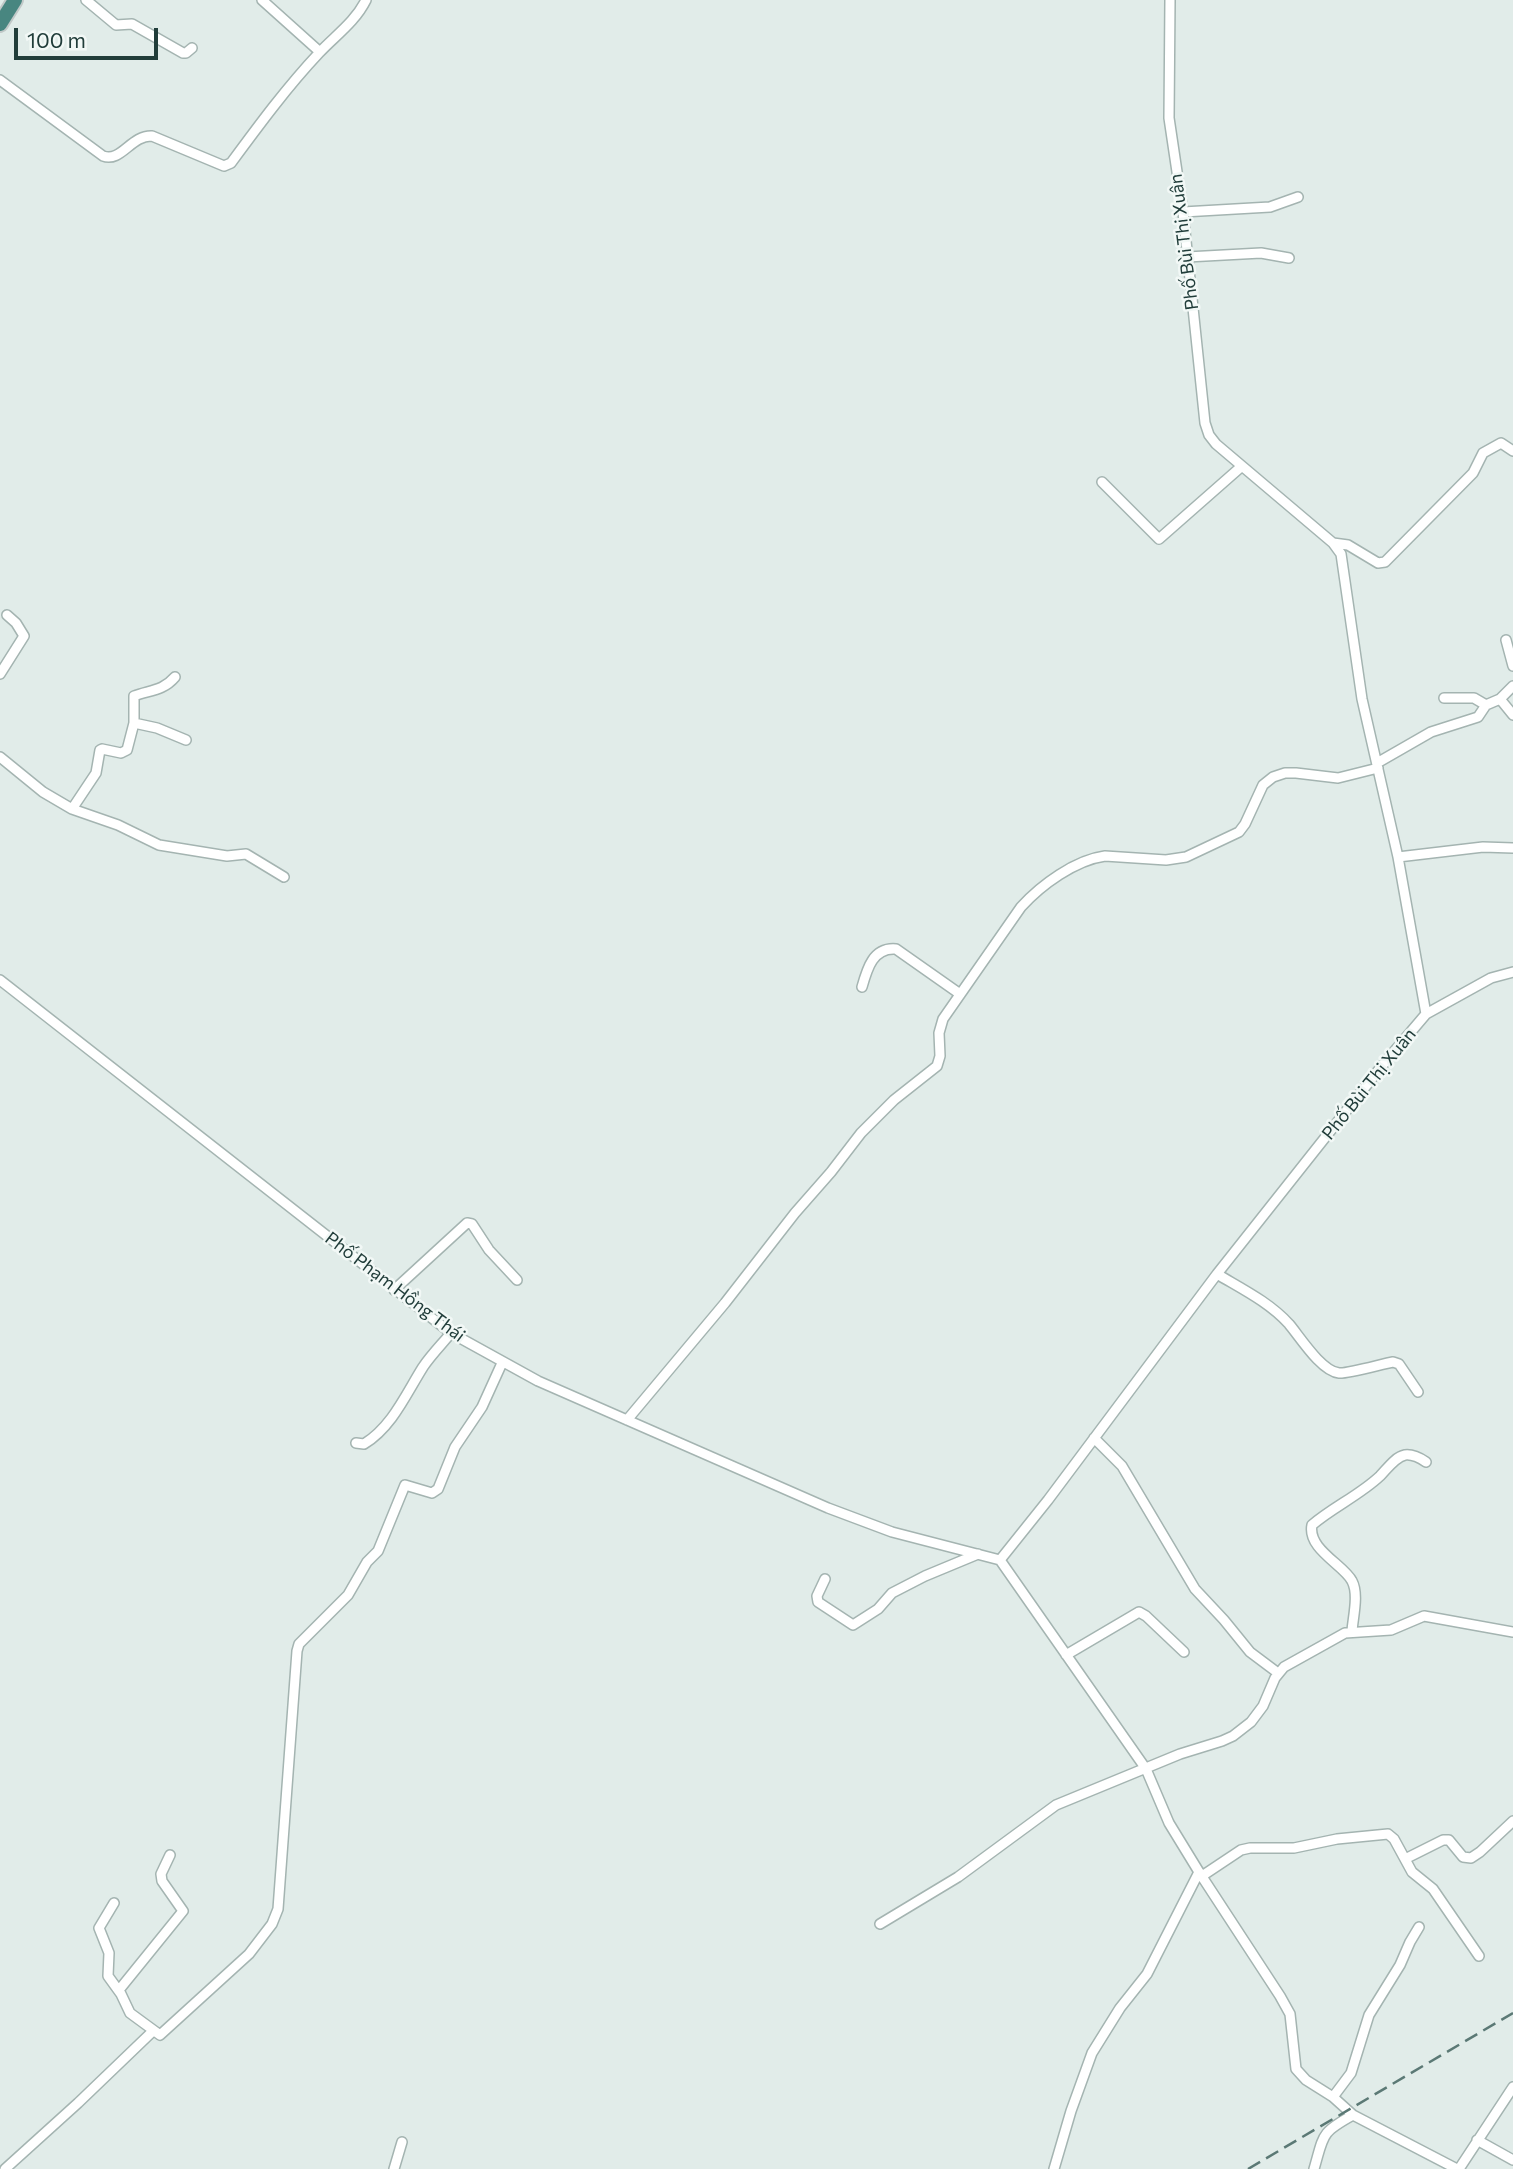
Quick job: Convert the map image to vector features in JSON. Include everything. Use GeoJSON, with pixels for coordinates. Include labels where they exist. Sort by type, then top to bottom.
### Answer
{"type":"FeatureCollection","features":[{"type":"Feature","properties":{"kind":"highway"},"geometry":{"type":"LineString","coordinates":[[0,24],[15,0]]}},
{"type":"Feature","properties":{"kind":"street"},"geometry":{"type":"LineString","coordinates":[[86,0],[116,25],[132,24],[183,53],[192,48]]}},
{"type":"Feature","properties":{"kind":"street"},"geometry":{"type":"LineString","coordinates":[[262,0],[320,52]]}},
{"type":"Feature","properties":{"kind":"street"},"geometry":{"type":"LineString","coordinates":[[0,79],[108,158],[140,138],[152,136],[224,166],[231,163],[263,119],[320,52],[351,22],[366,0]]}},
{"type":"Feature","properties":{"kind":"street","name":"Phố Bùi Thị Xuân"},"geometry":{"type":"LineString","coordinates":[[1000,1560],[1217,1274],[1381,1066],[1426,1014],[1398,857],[1362,699],[1341,554],[1333,543],[1216,444],[1205,423],[1183,212],[1169,117],[1170,0]]}},
{"type":"Feature","properties":{"kind":"street"},"geometry":{"type":"LineString","coordinates":[[1183,212],[1270,206],[1298,197]]}},
{"type":"Feature","properties":{"kind":"street"},"geometry":{"type":"LineString","coordinates":[[1187,257],[1261,253],[1289,258]]}},
{"type":"Feature","properties":{"kind":"street"},"geometry":{"type":"LineString","coordinates":[[1333,543],[1348,545],[1378,563],[1385,562],[1474,473],[1487,450],[1501,443],[1513,451]]}},
{"type":"Feature","properties":{"kind":"street"},"geometry":{"type":"LineString","coordinates":[[1102,482],[1159,539],[1244,468]]}},
{"type":"Feature","properties":{"kind":"street"},"geometry":{"type":"LineString","coordinates":[[0,674],[24,635],[6,615]]}},
{"type":"Feature","properties":{"kind":"street"},"geometry":{"type":"LineString","coordinates":[[1506,640],[1513,666]]}},
{"type":"Feature","properties":{"kind":"street"},"geometry":{"type":"LineString","coordinates":[[72,809],[94,778],[100,750],[124,752],[134,723],[134,696],[166,687],[175,677]]}},
{"type":"Feature","properties":{"kind":"street"},"geometry":{"type":"LineString","coordinates":[[627,1420],[861,1133],[894,1100],[937,1066],[940,1056],[940,1026],[1021,907],[1030,898],[1074,866],[1094,858],[1105,856],[1166,860],[1186,857],[1238,832],[1245,824],[1263,785],[1273,777],[1296,773],[1338,778],[1378,766],[1431,732],[1474,719],[1482,713],[1486,705],[1500,699],[1513,686]]}},
{"type":"Feature","properties":{"kind":"street"},"geometry":{"type":"LineString","coordinates":[[1444,698],[1474,698],[1486,705]]}},
{"type":"Feature","properties":{"kind":"street"},"geometry":{"type":"LineString","coordinates":[[1500,699],[1513,715]]}},
{"type":"Feature","properties":{"kind":"street"},"geometry":{"type":"LineString","coordinates":[[134,723],[157,728],[186,740]]}},
{"type":"Feature","properties":{"kind":"street"},"geometry":{"type":"LineString","coordinates":[[0,757],[43,792],[72,809],[118,825],[159,845],[227,856],[246,854],[284,877]]}},
{"type":"Feature","properties":{"kind":"street"},"geometry":{"type":"LineString","coordinates":[[1398,857],[1483,847],[1513,848]]}},
{"type":"Feature","properties":{"kind":"street"},"geometry":{"type":"LineString","coordinates":[[862,987],[868,964],[882,952],[892,948],[960,995]]}},
{"type":"Feature","properties":{"kind":"street"},"geometry":{"type":"LineString","coordinates":[[1426,1014],[1491,978],[1513,972]]}},
{"type":"Feature","properties":{"kind":"street","name":"Phố Phạm Hồng Thái"},"geometry":{"type":"LineString","coordinates":[[0,980],[394,1290],[451,1333],[502,1363],[828,1508],[892,1532],[1000,1560]]}},
{"type":"Feature","properties":{"kind":"street"},"geometry":{"type":"LineString","coordinates":[[394,1290],[467,1223],[472,1224],[489,1250],[517,1280]]}},
{"type":"Feature","properties":{"kind":"street"},"geometry":{"type":"LineString","coordinates":[[1217,1274],[1252,1293],[1268,1306],[1289,1325],[1306,1348],[1332,1371],[1344,1373],[1393,1362],[1399,1364],[1418,1392]]}},
{"type":"Feature","properties":{"kind":"street"},"geometry":{"type":"LineString","coordinates":[[356,1443],[364,1444],[378,1434],[451,1333]]}},
{"type":"Feature","properties":{"kind":"street"},"geometry":{"type":"LineString","coordinates":[[114,1903],[99,1928],[109,1953],[108,1976],[130,2012],[157,2034],[163,2034],[243,1959],[276,1917],[299,1644],[348,1595],[378,1551],[405,1485],[432,1493],[438,1489],[455,1447],[482,1407],[502,1363]]}},
{"type":"Feature","properties":{"kind":"street"},"geometry":{"type":"LineString","coordinates":[[1094,1438],[1122,1466],[1195,1589],[1250,1652],[1278,1673]]}},
{"type":"Feature","properties":{"kind":"street"},"geometry":{"type":"LineString","coordinates":[[1352,1631],[1353,1583],[1324,1553],[1311,1532],[1312,1525],[1375,1479],[1400,1457],[1407,1454],[1426,1462]]}},
{"type":"Feature","properties":{"kind":"street"},"geometry":{"type":"LineString","coordinates":[[825,1579],[817,1596],[818,1602],[853,1625],[878,1609],[892,1593],[978,1554]]}},
{"type":"Feature","properties":{"kind":"street"},"geometry":{"type":"LineString","coordinates":[[1000,1560],[1146,1769],[1169,1823],[1290,2014],[1296,2069],[1306,2080],[1333,2097],[1353,2115],[1458,2169],[1513,2087]]}},
{"type":"Feature","properties":{"kind":"street"},"geometry":{"type":"LineString","coordinates":[[1066,1655],[1139,1612],[1184,1652]]}},
{"type":"Feature","properties":{"kind":"street"},"geometry":{"type":"LineString","coordinates":[[880,1924],[958,1877],[1047,1810],[1190,1750],[1222,1741],[1242,1730],[1263,1706],[1278,1673],[1292,1662],[1345,1633],[1382,1631],[1416,1618],[1432,1616],[1513,1632]]}},
{"type":"Feature","properties":{"kind":"street"},"geometry":{"type":"LineString","coordinates":[[1405,1859],[1443,1840],[1449,1840],[1464,1857],[1471,1858],[1513,1821]]}},
{"type":"Feature","properties":{"kind":"street"},"geometry":{"type":"LineString","coordinates":[[1054,2169],[1092,2053],[1120,2008],[1147,1974],[1200,1874],[1241,1850],[1294,1848],[1337,1839],[1388,1834],[1394,1839],[1412,1872],[1433,1889],[1479,1956]]}},
{"type":"Feature","properties":{"kind":"street"},"geometry":{"type":"LineString","coordinates":[[119,1990],[183,1911],[162,1881],[161,1874],[170,1855]]}},
{"type":"Feature","properties":{"kind":"street"},"geometry":{"type":"LineString","coordinates":[[1333,2097],[1351,2073],[1369,2015],[1400,1965],[1419,1927]]}},
{"type":"Feature","properties":{"kind":"street"},"geometry":{"type":"LineString","coordinates":[[5,2169],[78,2104],[153,2031]]}},
{"type":"Feature","properties":{"kind":"street"},"geometry":{"type":"LineString","coordinates":[[1314,2169],[1324,2135],[1331,2127],[1353,2115]]}},
{"type":"Feature","properties":{"kind":"street"},"geometry":{"type":"LineString","coordinates":[[1477,2140],[1513,2160]]}},
{"type":"Feature","properties":{"kind":"street"},"geometry":{"type":"LineString","coordinates":[[394,2169],[402,2142]]}},
{"type":"Feature","properties":{"kind":"railway"},"geometry":{"type":"LineString","coordinates":[[1248,2169],[1513,2013]]}}]}
